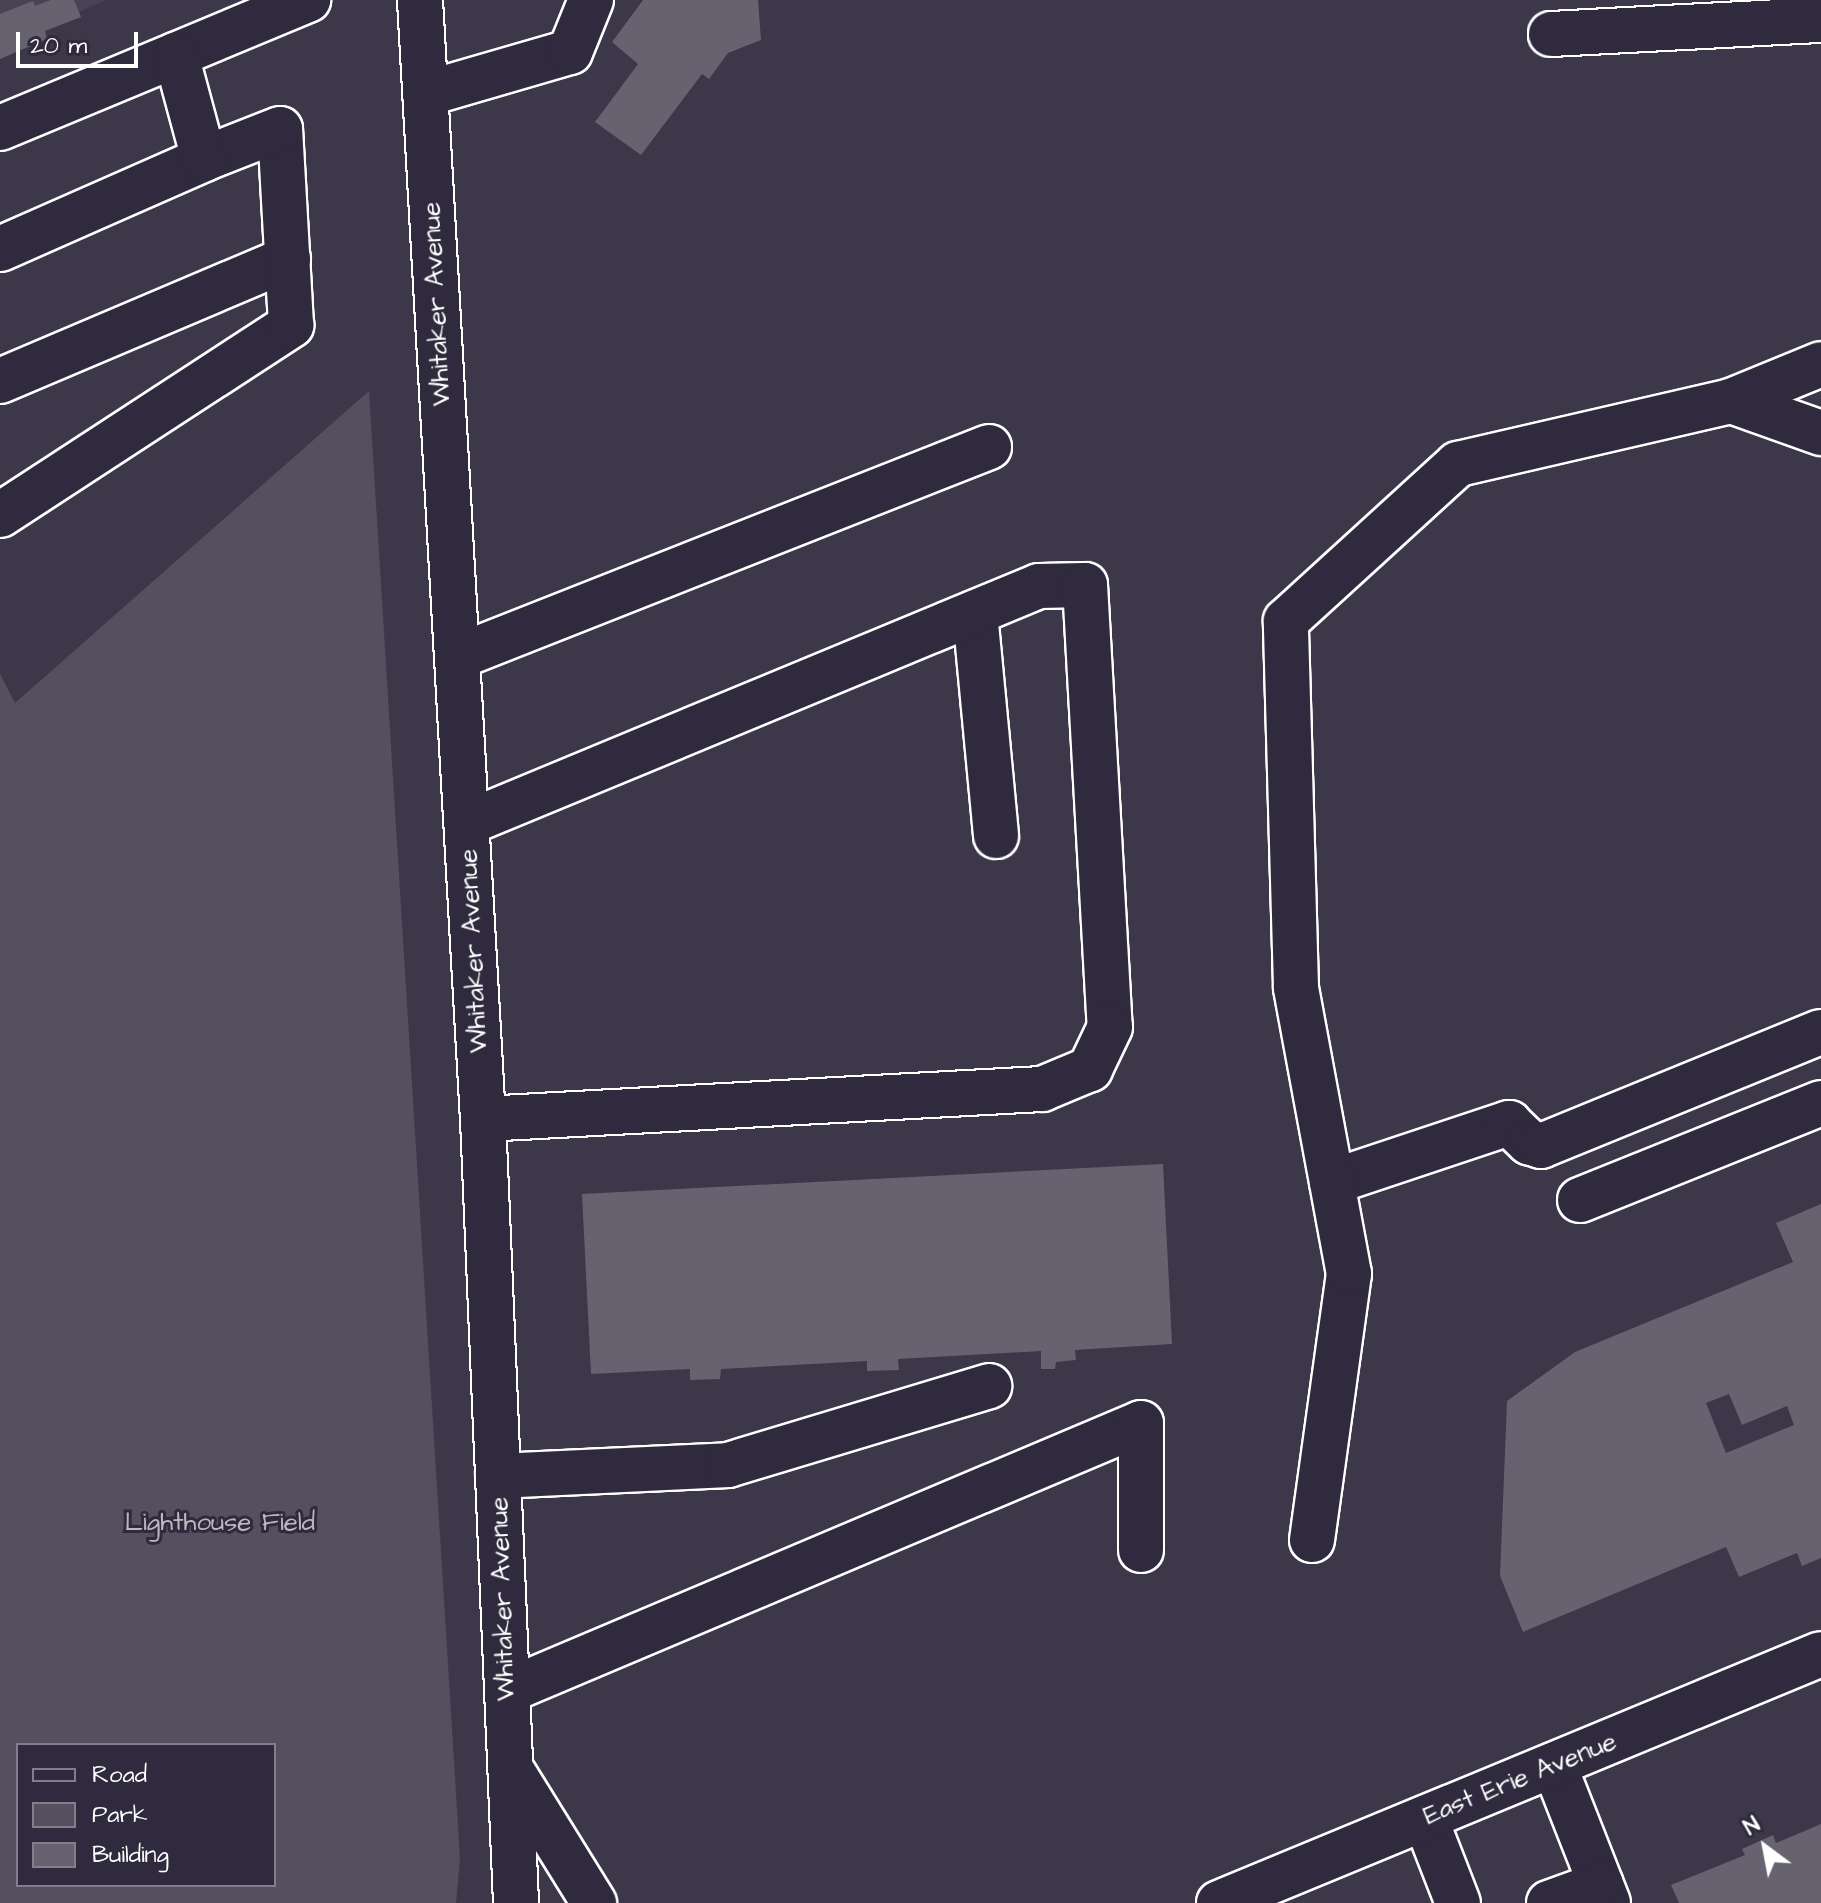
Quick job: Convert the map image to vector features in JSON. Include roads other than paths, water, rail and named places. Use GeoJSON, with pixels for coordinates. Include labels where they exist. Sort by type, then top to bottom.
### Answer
{"type":"FeatureCollection","features":[{"type":"Feature","properties":{"kind":"main road"},"geometry":{"type":"LineString","coordinates":[[0,128],[308,0]]}},
{"type":"Feature","properties":{"kind":"main road","name":"Whitaker Avenue"},"geometry":{"type":"LineString","coordinates":[[420,0],[483,1119],[507,1691],[511,1890]]}},
{"type":"Feature","properties":{"kind":"main road"},"geometry":{"type":"LineString","coordinates":[[425,94],[570,52],[591,0]]}},
{"type":"Feature","properties":{"kind":"main road"},"geometry":{"type":"LineString","coordinates":[[1551,34],[1821,20]]}},
{"type":"Feature","properties":{"kind":"main road"},"geometry":{"type":"LineString","coordinates":[[176,55],[204,159]]}},
{"type":"Feature","properties":{"kind":"main road"},"geometry":{"type":"LineString","coordinates":[[0,249],[280,129],[291,325],[0,515]]}},
{"type":"Feature","properties":{"kind":"main road"},"geometry":{"type":"LineString","coordinates":[[0,381],[288,259]]}},
{"type":"Feature","properties":{"kind":"main road"},"geometry":{"type":"LineString","coordinates":[[1312,1540],[1349,1274],[1296,987],[1286,621],[1458,464],[1731,401],[1821,364]]}},
{"type":"Feature","properties":{"kind":"main road"},"geometry":{"type":"LineString","coordinates":[[1731,401],[1821,433]]}},
{"type":"Feature","properties":{"kind":"main road"},"geometry":{"type":"LineString","coordinates":[[457,657],[989,447]]}},
{"type":"Feature","properties":{"kind":"main road"},"geometry":{"type":"LineString","coordinates":[[467,823],[1039,586],[1085,585],[1110,1027],[1090,1069],[1042,1089],[483,1119]]}},
{"type":"Feature","properties":{"kind":"main road"},"geometry":{"type":"LineString","coordinates":[[975,613],[996,836]]}},
{"type":"Feature","properties":{"kind":"main road"},"geometry":{"type":"LineString","coordinates":[[1332,1182],[1509,1123],[1519,1128],[1529,1142],[1541,1146],[1821,1032]]}},
{"type":"Feature","properties":{"kind":"main road"},"geometry":{"type":"LineString","coordinates":[[1580,1200],[1821,1103]]}},
{"type":"Feature","properties":{"kind":"main road"},"geometry":{"type":"LineString","coordinates":[[498,1476],[728,1465],[989,1386]]}},
{"type":"Feature","properties":{"kind":"main road"},"geometry":{"type":"LineString","coordinates":[[507,1691],[1141,1423],[1141,1550]]}},
{"type":"Feature","properties":{"kind":"main road","name":"East Erie Avenue"},"geometry":{"type":"LineString","coordinates":[[1219,1903],[1821,1654]]}},
{"type":"Feature","properties":{"kind":"main road"},"geometry":{"type":"LineString","coordinates":[[508,1765],[594,1903]]}},
{"type":"Feature","properties":{"kind":"main road"},"geometry":{"type":"LineString","coordinates":[[1549,1903],[1604,1893],[1554,1765]]}},
{"type":"Feature","properties":{"kind":"main road"},"geometry":{"type":"LineString","coordinates":[[1425,1818],[1458,1903]]}},
{"type":"Feature","properties":{"kind":"park label","name":"Lighthouse Field"},"geometry":{"type":"Point","coordinates":[220,1523]}}]}
